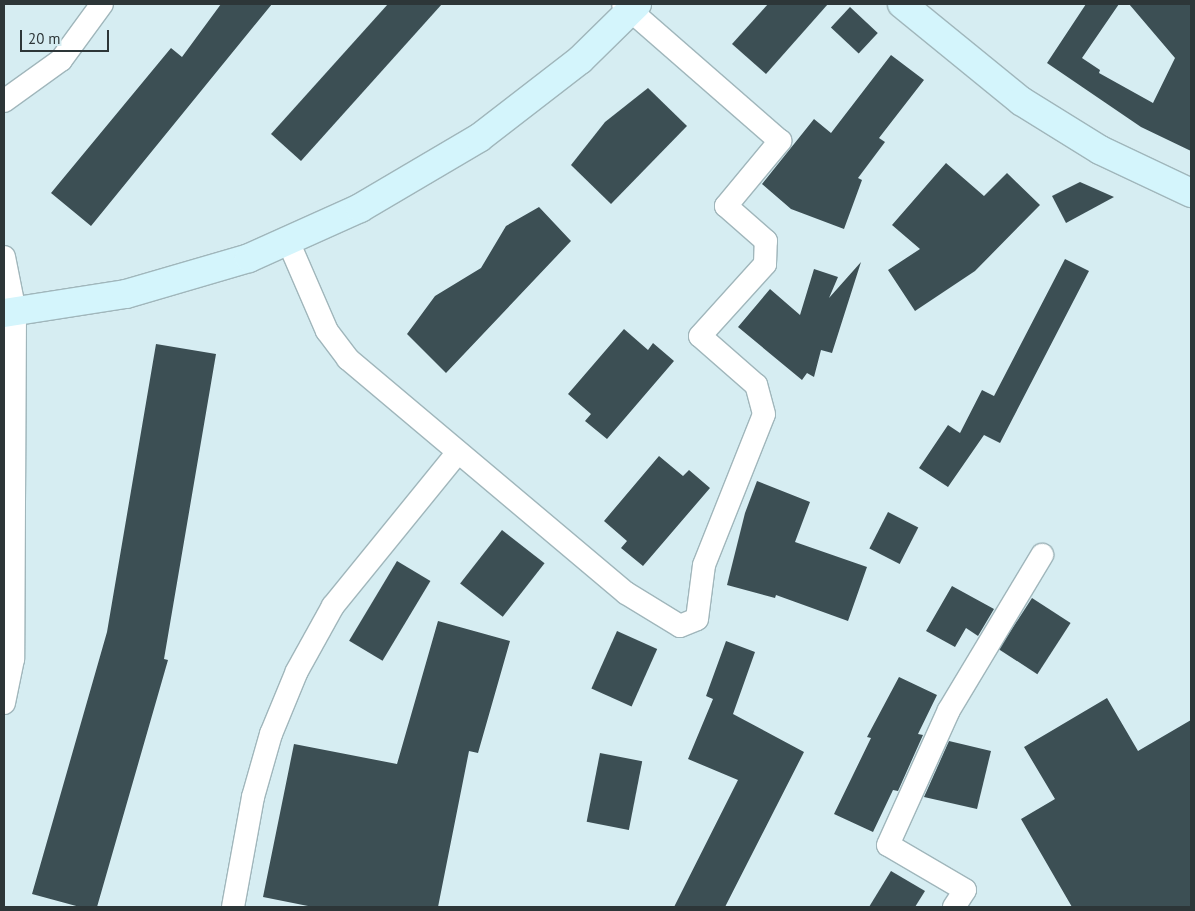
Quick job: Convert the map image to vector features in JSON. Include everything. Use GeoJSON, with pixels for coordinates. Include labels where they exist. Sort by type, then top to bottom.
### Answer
{"type":"FeatureCollection","features":[{"type":"Feature","properties":{"kind":"street"},"geometry":{"type":"LineString","coordinates":[[4,101],[61,60],[102,4]]}},
{"type":"Feature","properties":{"kind":"street"},"geometry":{"type":"LineString","coordinates":[[902,4],[1020,100],[1100,150],[1188,185]]}},
{"type":"Feature","properties":{"kind":"street"},"geometry":{"type":"LineString","coordinates":[[9,312],[126,294],[249,258],[360,208],[479,138],[580,60],[630,6],[780,140],[726,206],[766,241],[765,264],[700,336],[756,385],[764,414],[704,565],[697,619],[680,626],[626,593],[348,359],[327,331],[288,241]]}},
{"type":"Feature","properties":{"kind":"street"},"geometry":{"type":"LineString","coordinates":[[4,257],[9,312],[13,659],[4,703]]}},
{"type":"Feature","properties":{"kind":"street"},"geometry":{"type":"LineString","coordinates":[[233,907],[253,797],[271,734],[297,671],[332,606],[458,452]]}},
{"type":"Feature","properties":{"kind":"street"},"geometry":{"type":"LineString","coordinates":[[954,907],[965,890],[888,845],[949,710],[1042,555]]}},
{"type":"Feature","properties":{"kind":"building"},"geometry":{"type":"Polygon","coordinates":[[[221,4],[272,4],[91,226],[51,193],[171,48],[182,57],[221,4]]]}},
{"type":"Feature","properties":{"kind":"building"},"geometry":{"type":"Polygon","coordinates":[[[388,4],[442,4],[301,161],[271,134],[388,4]]]}},
{"type":"Feature","properties":{"kind":"building"},"geometry":{"type":"Polygon","coordinates":[[[768,4],[828,4],[766,74],[732,44],[768,4]]]}},
{"type":"Feature","properties":{"kind":"building"},"geometry":{"type":"Polygon","coordinates":[[[1086,4],[1119,4],[1082,58],[1100,70],[1099,73],[1153,103],[1175,58],[1129,4],[1191,4],[1191,151],[1141,127],[1047,63],[1086,4]]]}},
{"type":"Feature","properties":{"kind":"building"},"geometry":{"type":"Polygon","coordinates":[[[850,7],[878,33],[859,53],[831,27],[850,7]]]}},
{"type":"Feature","properties":{"kind":"building"},"geometry":{"type":"Polygon","coordinates":[[[891,55],[924,80],[879,138],[885,142],[858,178],[862,180],[844,229],[791,209],[762,184],[814,119],[831,133],[891,55]]]}},
{"type":"Feature","properties":{"kind":"building"},"geometry":{"type":"Polygon","coordinates":[[[648,88],[687,126],[611,204],[571,165],[605,122],[648,88]]]}},
{"type":"Feature","properties":{"kind":"building"},"geometry":{"type":"Polygon","coordinates":[[[946,163],[984,196],[1007,173],[1040,205],[975,271],[915,311],[888,270],[920,249],[892,225],[946,163]]]}},
{"type":"Feature","properties":{"kind":"building"},"geometry":{"type":"Polygon","coordinates":[[[1080,182],[1114,197],[1066,223],[1052,196],[1080,182]]]}},
{"type":"Feature","properties":{"kind":"building"},"geometry":{"type":"Polygon","coordinates":[[[539,207],[571,241],[446,373],[407,334],[435,296],[481,268],[506,226],[539,207]]]}},
{"type":"Feature","properties":{"kind":"building"},"geometry":{"type":"Polygon","coordinates":[[[1065,259],[1089,271],[1000,443],[984,435],[948,487],[919,468],[948,425],[960,433],[982,390],[994,396],[1065,259]]]}},
{"type":"Feature","properties":{"kind":"building"},"geometry":{"type":"Polygon","coordinates":[[[861,262],[832,353],[821,350],[814,377],[807,373],[802,380],[738,327],[770,289],[800,315],[814,269],[838,277],[829,298],[861,262]]]}},
{"type":"Feature","properties":{"kind":"building"},"geometry":{"type":"Polygon","coordinates":[[[624,329],[648,350],[653,343],[674,361],[607,439],[585,421],[591,414],[568,394],[624,329]]]}},
{"type":"Feature","properties":{"kind":"building"},"geometry":{"type":"Polygon","coordinates":[[[156,344],[216,354],[164,659],[168,660],[97,907],[80,907],[32,894],[107,632],[156,344]]]}},
{"type":"Feature","properties":{"kind":"building"},"geometry":{"type":"Polygon","coordinates":[[[659,456],[683,476],[689,470],[710,488],[643,566],[621,548],[627,541],[604,521],[659,456]]]}},
{"type":"Feature","properties":{"kind":"building"},"geometry":{"type":"Polygon","coordinates":[[[757,481],[810,502],[795,542],[867,567],[848,621],[776,595],[775,598],[727,585],[745,513],[757,481]]]}},
{"type":"Feature","properties":{"kind":"building"},"geometry":{"type":"Polygon","coordinates":[[[888,512],[918,527],[900,564],[869,549],[888,512]]]}},
{"type":"Feature","properties":{"kind":"building"},"geometry":{"type":"Polygon","coordinates":[[[502,530],[545,563],[503,617],[460,584],[502,530]]]}},
{"type":"Feature","properties":{"kind":"building"},"geometry":{"type":"Polygon","coordinates":[[[397,561],[430,581],[383,661],[349,641],[397,561]]]}},
{"type":"Feature","properties":{"kind":"building"},"geometry":{"type":"Polygon","coordinates":[[[952,586],[994,609],[978,636],[966,628],[955,647],[926,631],[952,586]]]}},
{"type":"Feature","properties":{"kind":"building"},"geometry":{"type":"Polygon","coordinates":[[[1032,598],[1071,623],[1037,674],[999,649],[1032,598]]]}},
{"type":"Feature","properties":{"kind":"building"},"geometry":{"type":"Polygon","coordinates":[[[438,621],[510,641],[478,753],[469,751],[438,907],[313,907],[263,897],[294,744],[397,764],[438,621]]]}},
{"type":"Feature","properties":{"kind":"building"},"geometry":{"type":"Polygon","coordinates":[[[617,631],[657,649],[632,706],[591,689],[617,631]]]}},
{"type":"Feature","properties":{"kind":"building"},"geometry":{"type":"Polygon","coordinates":[[[726,641],[755,652],[733,714],[804,752],[725,907],[674,907],[738,780],[688,759],[713,699],[706,696],[726,641]]]}},
{"type":"Feature","properties":{"kind":"building"},"geometry":{"type":"Polygon","coordinates":[[[899,677],[937,695],[918,734],[923,735],[898,791],[893,790],[873,832],[834,814],[871,738],[867,737],[899,677]]]}},
{"type":"Feature","properties":{"kind":"building"},"geometry":{"type":"Polygon","coordinates":[[[1107,698],[1138,751],[1191,720],[1191,907],[1072,907],[1021,819],[1055,799],[1024,747],[1107,698]]]}},
{"type":"Feature","properties":{"kind":"building"},"geometry":{"type":"Polygon","coordinates":[[[949,741],[991,751],[977,809],[924,797],[949,741]]]}},
{"type":"Feature","properties":{"kind":"building"},"geometry":{"type":"Polygon","coordinates":[[[600,753],[642,761],[629,830],[587,822],[600,753]]]}},
{"type":"Feature","properties":{"kind":"building"},"geometry":{"type":"Polygon","coordinates":[[[891,871],[925,891],[915,907],[869,907],[891,871]]]}}]}
